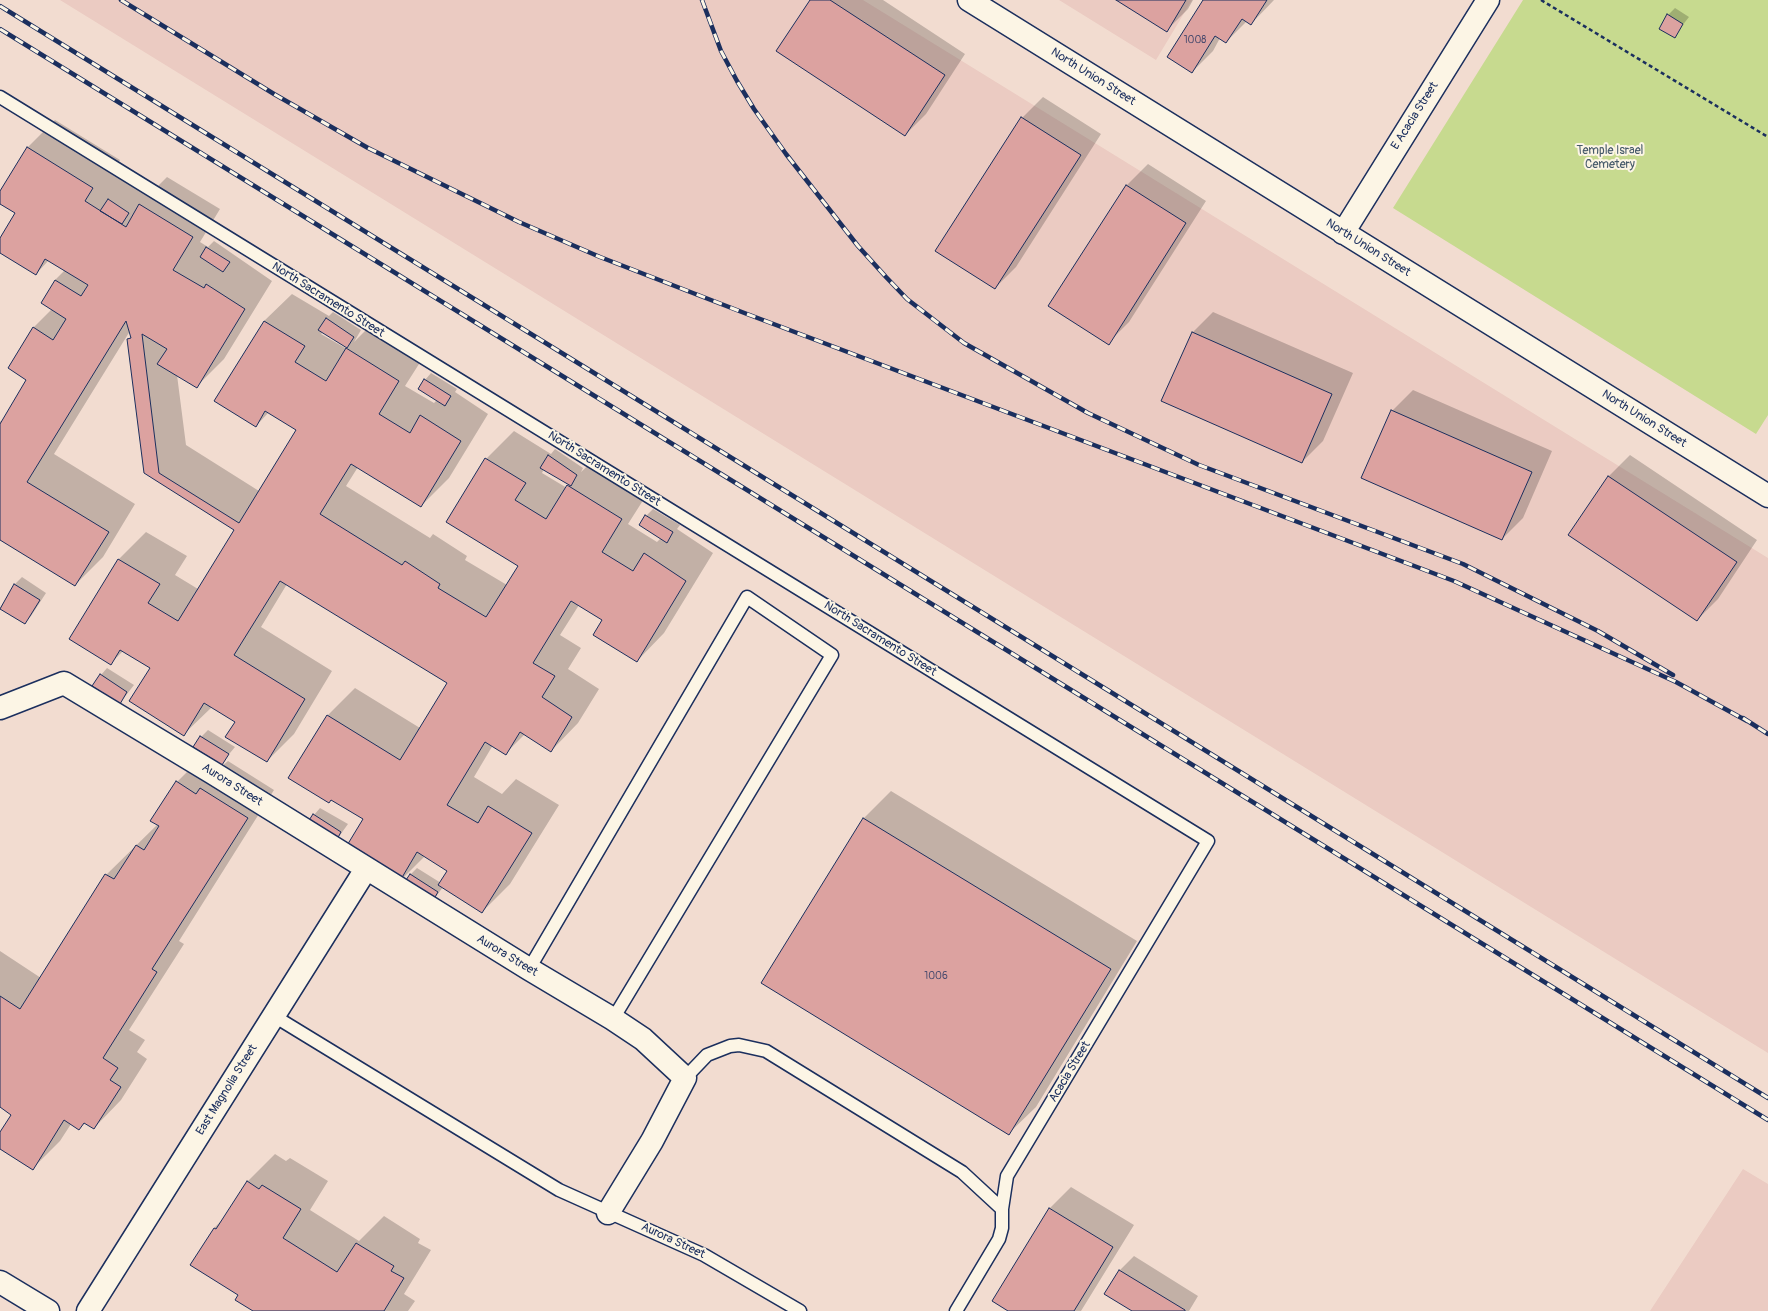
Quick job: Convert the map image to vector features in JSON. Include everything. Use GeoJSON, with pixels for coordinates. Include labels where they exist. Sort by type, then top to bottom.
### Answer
{"type":"FeatureCollection","features":[{"type":"Feature","properties":{"kind":"street","name":"North Union Street"},"geometry":{"type":"LineString","coordinates":[[969,0],[1768,495]]}},
{"type":"Feature","properties":{"kind":"street","name":"E Acacia Street"},"geometry":{"type":"LineString","coordinates":[[1343,233],[1485,1]]}},
{"type":"Feature","properties":{"kind":"street","name":"Aurora Street"},"geometry":{"type":"LineString","coordinates":[[0,708],[64,683],[213,773],[529,969],[613,1019],[642,1039],[685,1078]]}},
{"type":"Feature","properties":{"kind":"street","name":"East Magnolia Street"},"geometry":{"type":"LineString","coordinates":[[88,1311],[366,869]]}},
{"type":"Feature","properties":{"kind":"street"},"geometry":{"type":"LineString","coordinates":[[608,1213],[652,1141],[685,1078]]}},
{"type":"Feature","properties":{"kind":"street"},"geometry":{"type":"LineString","coordinates":[[0,1282],[48,1311]]}},
{"type":"Feature","properties":{"kind":"lane","name":"North Sacramento Street"},"geometry":{"type":"LineString","coordinates":[[0,97],[1208,841]]}},
{"type":"Feature","properties":{"kind":"lane"},"geometry":{"type":"LineString","coordinates":[[529,969],[746,597],[832,655],[613,1019]]}},
{"type":"Feature","properties":{"kind":"lane","name":"Acacia Street"},"geometry":{"type":"LineString","coordinates":[[956,1311],[999,1239],[1002,1228],[1002,1209],[1007,1176],[1208,841]]}},
{"type":"Feature","properties":{"kind":"lane","name":"Aurora Street"},"geometry":{"type":"LineString","coordinates":[[274,1016],[559,1190],[704,1255],[800,1311]]}},
{"type":"Feature","properties":{"kind":"lane"},"geometry":{"type":"LineString","coordinates":[[685,1078],[706,1055],[730,1046],[739,1045],[766,1051],[962,1172],[1002,1209]]}},
{"type":"Feature","properties":{"kind":"path"},"geometry":{"type":"LineString","coordinates":[[1541,0],[1768,137]]}},
{"type":"Feature","properties":{"kind":"shaded area"},"geometry":{"type":"Polygon","coordinates":[[[60,0],[863,0],[1768,558],[1768,1053],[60,0]]]}},
{"type":"Feature","properties":{"kind":"shaded area"},"geometry":{"type":"Polygon","coordinates":[[[1059,0],[1192,0],[1156,60],[1059,0]]]}},
{"type":"Feature","properties":{"kind":"shaded area"},"geometry":{"type":"Polygon","coordinates":[[[1743,1169],[1768,1184],[1768,1311],[1650,1311],[1743,1169]]]}},
{"type":"Feature","properties":{"kind":"green space","name":"Temple Israel Cemetery"},"geometry":{"type":"Polygon","coordinates":[[[1523,0],[1768,0],[1768,415],[1756,434],[1393,208],[1523,0]]]}},
{"type":"Feature","properties":{"kind":"building"},"geometry":{"type":"Polygon","coordinates":[[[810,0],[830,0],[945,75],[905,136],[776,51],[810,0]]]}},
{"type":"Feature","properties":{"kind":"building"},"geometry":{"type":"Polygon","coordinates":[[[1116,0],[1186,0],[1167,32],[1116,0]]]}},
{"type":"Feature","properties":{"kind":"building"},"geometry":{"type":"Polygon","coordinates":[[[1203,0],[1267,0],[1251,25],[1242,19],[1226,43],[1215,36],[1192,73],[1167,57],[1203,0]]]}},
{"type":"Feature","properties":{"kind":"building"},"geometry":{"type":"Polygon","coordinates":[[[1667,14],[1683,24],[1675,38],[1659,29],[1667,14]]]}},
{"type":"Feature","properties":{"kind":"building"},"geometry":{"type":"Polygon","coordinates":[[[1021,117],[1081,155],[995,289],[935,251],[1021,117]]]}},
{"type":"Feature","properties":{"kind":"building"},"geometry":{"type":"Polygon","coordinates":[[[27,147],[93,188],[85,201],[126,227],[139,204],[193,237],[173,270],[204,288],[206,284],[245,309],[197,388],[157,364],[167,349],[142,334],[159,473],[239,523],[296,430],[265,411],[256,427],[214,401],[264,321],[305,346],[295,362],[326,381],[346,348],[399,381],[379,414],[410,433],[420,415],[461,441],[421,507],[351,464],[320,514],[402,565],[405,561],[440,584],[438,588],[486,617],[518,566],[446,522],[485,458],[526,483],[515,500],[546,519],[567,485],[622,519],[602,552],[633,571],[644,553],[686,581],[637,662],[593,635],[602,620],[571,601],[533,663],[555,676],[542,697],[572,717],[551,752],[520,732],[506,755],[485,742],[447,805],[478,823],[488,806],[532,833],[482,913],[438,885],[447,871],[417,852],[397,886],[343,852],[363,819],[331,800],[329,803],[288,778],[327,715],[400,760],[447,683],[280,581],[234,655],[305,699],[267,762],[225,737],[235,722],[204,703],[184,736],[129,701],[150,668],[120,650],[111,665],[69,639],[118,559],[160,584],[148,603],[178,621],[234,530],[144,473],[127,339],[131,338],[126,321],[27,482],[109,532],[75,586],[0,540],[0,424],[26,380],[8,368],[33,327],[53,340],[66,319],[41,303],[55,280],[81,296],[88,285],[45,259],[36,275],[0,253],[0,238],[15,213],[0,204],[0,191],[27,147]]]}},
{"type":"Feature","properties":{"kind":"building"},"geometry":{"type":"Polygon","coordinates":[[[1126,185],[1186,223],[1109,345],[1048,306],[1126,185]]]}},
{"type":"Feature","properties":{"kind":"building"},"geometry":{"type":"Polygon","coordinates":[[[108,199],[129,213],[122,224],[100,211],[108,199]]]}},
{"type":"Feature","properties":{"kind":"building"},"geometry":{"type":"Polygon","coordinates":[[[206,247],[230,262],[223,272],[200,257],[206,247]]]}},
{"type":"Feature","properties":{"kind":"building"},"geometry":{"type":"Polygon","coordinates":[[[326,318],[354,337],[347,348],[318,330],[326,318]]]}},
{"type":"Feature","properties":{"kind":"building"},"geometry":{"type":"Polygon","coordinates":[[[1192,332],[1332,394],[1302,463],[1161,401],[1192,332]]]}},
{"type":"Feature","properties":{"kind":"building"},"geometry":{"type":"Polygon","coordinates":[[[424,379],[451,396],[445,406],[418,389],[424,379]]]}},
{"type":"Feature","properties":{"kind":"building"},"geometry":{"type":"Polygon","coordinates":[[[1391,410],[1532,472],[1502,540],[1361,478],[1391,410]]]}},
{"type":"Feature","properties":{"kind":"building"},"geometry":{"type":"Polygon","coordinates":[[[548,455],[577,475],[571,486],[540,468],[548,455]]]}},
{"type":"Feature","properties":{"kind":"building"},"geometry":{"type":"Polygon","coordinates":[[[1608,476],[1737,562],[1697,621],[1568,535],[1608,476]]]}},
{"type":"Feature","properties":{"kind":"building"},"geometry":{"type":"Polygon","coordinates":[[[645,515],[673,532],[667,543],[639,525],[645,515]]]}},
{"type":"Feature","properties":{"kind":"building"},"geometry":{"type":"Polygon","coordinates":[[[14,584],[40,600],[25,624],[0,609],[14,584]]]}},
{"type":"Feature","properties":{"kind":"building"},"geometry":{"type":"Polygon","coordinates":[[[100,674],[127,692],[120,704],[92,686],[100,674]]]}},
{"type":"Feature","properties":{"kind":"building"},"geometry":{"type":"Polygon","coordinates":[[[200,736],[229,754],[222,765],[193,747],[200,736]]]}},
{"type":"Feature","properties":{"kind":"building"},"geometry":{"type":"Polygon","coordinates":[[[176,781],[196,794],[200,788],[248,818],[152,969],[157,972],[103,1058],[118,1068],[110,1080],[121,1087],[94,1129],[84,1123],[79,1130],[64,1120],[33,1170],[0,1149],[0,1132],[11,1115],[0,1107],[0,996],[20,1009],[105,874],[114,879],[136,845],[144,850],[159,826],[150,821],[176,781]]]}},
{"type":"Feature","properties":{"kind":"building"},"geometry":{"type":"Polygon","coordinates":[[[313,814],[341,832],[335,843],[306,825],[313,814]]]}},
{"type":"Feature","properties":{"kind":"building"},"geometry":{"type":"Polygon","coordinates":[[[863,818],[1111,969],[1009,1135],[761,983],[863,818]]]}},
{"type":"Feature","properties":{"kind":"building"},"geometry":{"type":"Polygon","coordinates":[[[410,874],[438,892],[431,904],[402,886],[410,874]]]}},
{"type":"Feature","properties":{"kind":"building"},"geometry":{"type":"Polygon","coordinates":[[[247,1181],[259,1189],[262,1185],[301,1209],[283,1238],[337,1272],[356,1243],[394,1266],[391,1271],[404,1278],[384,1311],[253,1311],[235,1300],[238,1295],[190,1265],[214,1228],[216,1229],[247,1181]]]}},
{"type":"Feature","properties":{"kind":"building"},"geometry":{"type":"Polygon","coordinates":[[[1049,1208],[1113,1247],[1074,1311],[1008,1311],[992,1301],[1049,1208]]]}},
{"type":"Feature","properties":{"kind":"building"},"geometry":{"type":"Polygon","coordinates":[[[1119,1270],[1185,1311],[1132,1311],[1104,1294],[1119,1270]]]}},
{"type":"Feature","properties":{"kind":"railway"},"geometry":{"type":"LineString","coordinates":[[121,0],[274,94],[368,148],[519,222],[600,257],[747,314],[1454,581],[1676,682],[1747,721]]}},
{"type":"Feature","properties":{"kind":"railway"},"geometry":{"type":"LineString","coordinates":[[702,0],[721,51],[737,81],[754,109],[786,154],[858,246],[886,277],[907,299],[964,343],[1088,413],[1199,465],[1463,564],[1598,631],[1673,675]]}},
{"type":"Feature","properties":{"kind":"railway"},"geometry":{"type":"LineString","coordinates":[[0,6],[1768,1098]]}},
{"type":"Feature","properties":{"kind":"railway"},"geometry":{"type":"LineString","coordinates":[[0,29],[1768,1120]]}},
{"type":"Feature","properties":{"kind":"railway"},"geometry":{"type":"LineString","coordinates":[[1743,718],[1768,734]]}}]}
